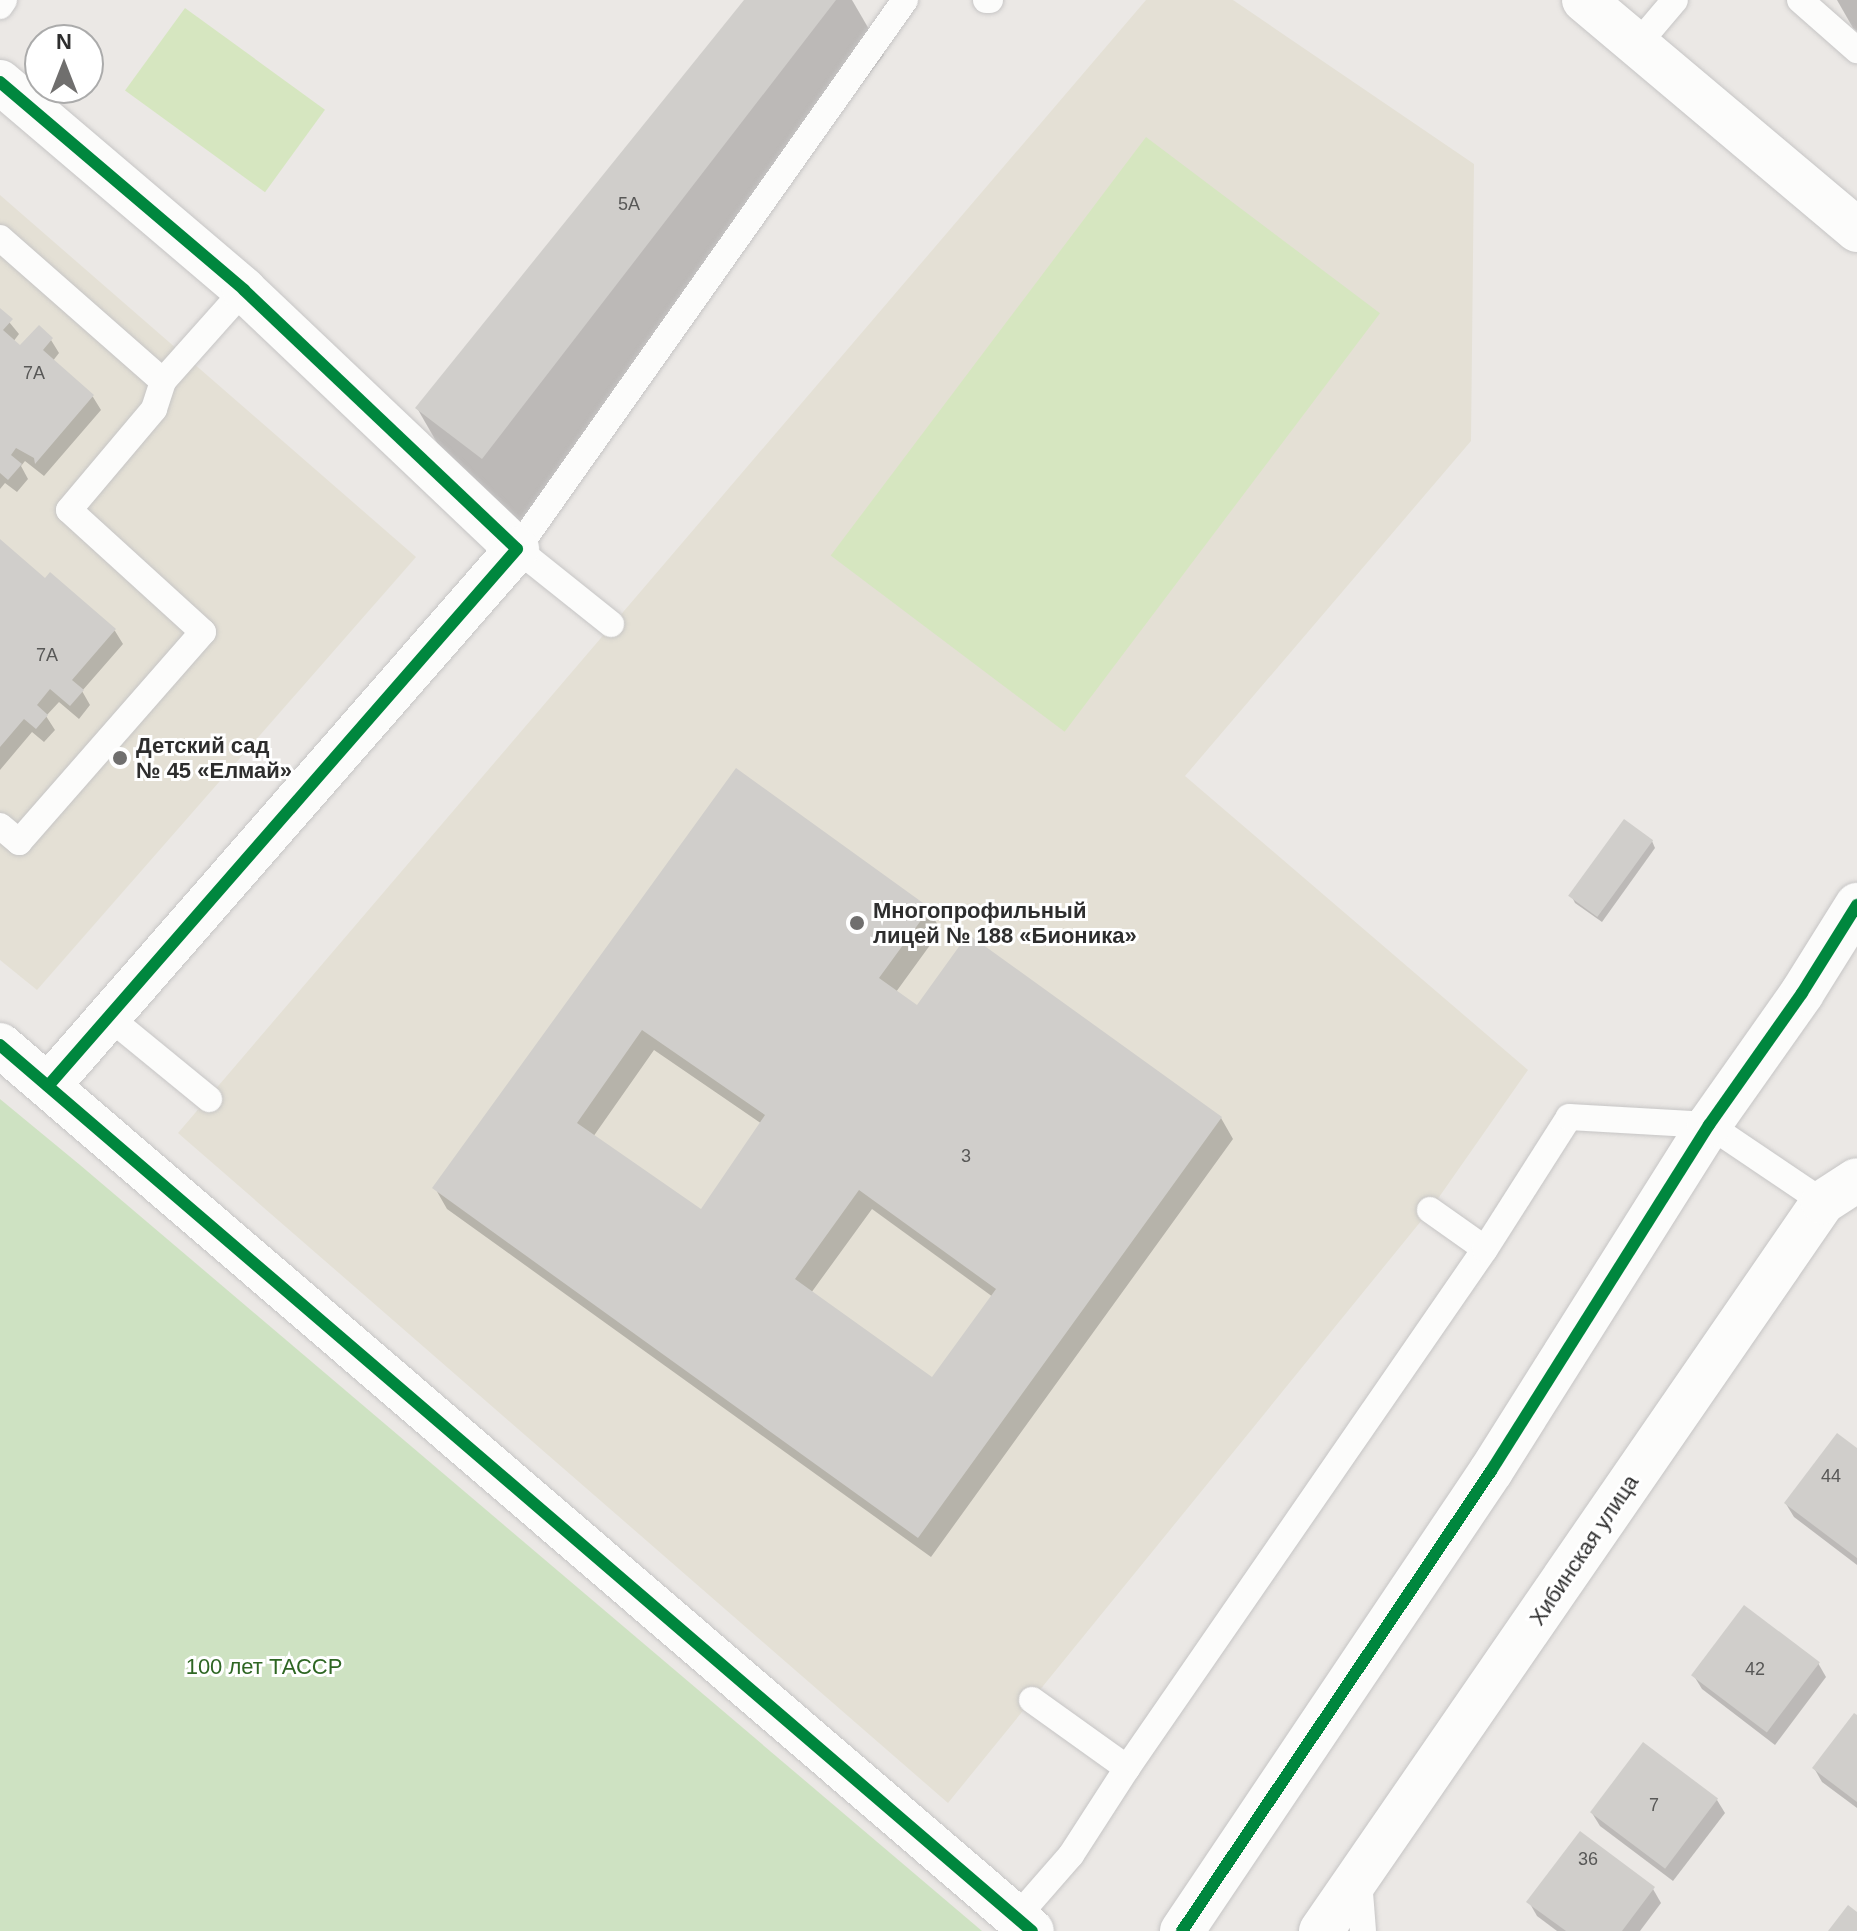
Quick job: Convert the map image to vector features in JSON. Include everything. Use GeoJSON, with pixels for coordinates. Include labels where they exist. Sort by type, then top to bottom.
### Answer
{"type":"FeatureCollection","features":[{"type":"Feature","properties":{"kind":"street"},"geometry":{"type":"LineString","coordinates":[[1584,0],[1857,230]]}},
{"type":"Feature","properties":{"kind":"street"},"geometry":{"type":"LineString","coordinates":[[0,82],[244,290],[517,549],[48,1086]]}},
{"type":"Feature","properties":{"kind":"street"},"geometry":{"type":"LineString","coordinates":[[1182,1931],[1491,1471],[1709,1125],[1802,993],[1857,905]]}},
{"type":"Feature","properties":{"kind":"street"},"geometry":{"type":"LineString","coordinates":[[0,1045],[1024,1924]]}},
{"type":"Feature","properties":{"kind":"street","name":"Хибинская улица"},"geometry":{"type":"LineString","coordinates":[[1321,1931],[1840,1191]]}},
{"type":"Feature","properties":{"kind":"lane"},"geometry":{"type":"LineString","coordinates":[[0,6],[4,0]]}},
{"type":"Feature","properties":{"kind":"lane"},"geometry":{"type":"LineString","coordinates":[[611,624],[517,549],[905,0]]}},
{"type":"Feature","properties":{"kind":"lane"},"geometry":{"type":"LineString","coordinates":[[1636,46],[1675,0]]}},
{"type":"Feature","properties":{"kind":"lane"},"geometry":{"type":"LineString","coordinates":[[1800,0],[1857,50]]}},
{"type":"Feature","properties":{"kind":"lane"},"geometry":{"type":"LineString","coordinates":[[0,238],[163,381]]}},
{"type":"Feature","properties":{"kind":"lane"},"geometry":{"type":"LineString","coordinates":[[0,826],[19,842],[203,632],[69,510],[154,409],[163,381],[244,290]]}},
{"type":"Feature","properties":{"kind":"lane"},"geometry":{"type":"LineString","coordinates":[[110,1018],[209,1099]]}},
{"type":"Feature","properties":{"kind":"lane"},"geometry":{"type":"LineString","coordinates":[[1024,1924],[1127,1768],[1485,1249],[1569,1117],[1709,1125],[1840,1191]]}},
{"type":"Feature","properties":{"kind":"lane"},"geometry":{"type":"LineString","coordinates":[[1430,1210],[1485,1249]]}},
{"type":"Feature","properties":{"kind":"lane"},"geometry":{"type":"LineString","coordinates":[[1032,1700],[1127,1768]]}},
{"type":"Feature","properties":{"kind":"lane"},"geometry":{"type":"LineString","coordinates":[[1359,1880],[1363,1931]]}},
{"type":"Feature","properties":{"kind":"shaded area","name":"Многопрофильный лицей № 188 «Бионика»"},"geometry":{"type":"Polygon","coordinates":[[[1146,0],[1233,0],[1474,164],[1471,441],[1185,776],[1528,1070],[1430,1210],[948,1803],[178,1133],[1146,0]]]}},
{"type":"Feature","properties":{"kind":"shaded area","name":"Детский сад № 45 «Елмай»"},"geometry":{"type":"Polygon","coordinates":[[[0,195],[416,557],[37,990],[0,960],[0,195]]]}},
{"type":"Feature","properties":{"kind":"green space"},"geometry":{"type":"Polygon","coordinates":[[[185,8],[325,110],[265,192],[125,91],[185,8]]]}},
{"type":"Feature","properties":{"kind":"green space"},"geometry":{"type":"Polygon","coordinates":[[[1146,137],[1380,313],[1065,732],[831,555],[1146,137]]]}},
{"type":"Feature","properties":{"kind":"green space","name":"100 лет ТАССР"},"geometry":{"type":"Polygon","coordinates":[[[0,1099],[80,1165],[982,1931],[0,1931],[0,1099]]]}},
{"type":"Feature","properties":{"kind":"building"},"geometry":{"type":"Polygon","coordinates":[[[744,0],[836,0],[482,459],[415,408],[744,0]]]}},
{"type":"Feature","properties":{"kind":"building"},"geometry":{"type":"Polygon","coordinates":[[[0,308],[13,319],[3,330],[20,345],[39,325],[53,338],[43,350],[94,395],[35,464],[34,458],[16,448],[11,455],[22,464],[8,480],[0,473],[0,308]]]}},
{"type":"Feature","properties":{"kind":"building"},"geometry":{"type":"Polygon","coordinates":[[[0,539],[45,578],[50,572],[116,629],[72,680],[84,690],[70,706],[50,689],[37,705],[48,715],[36,729],[24,719],[0,747],[0,539]]]}},
{"type":"Feature","properties":{"kind":"building"},"geometry":{"type":"Polygon","coordinates":[[[736,768],[930,908],[879,978],[917,1005],[968,934],[1222,1117],[918,1538],[432,1188],[736,768]],[[642,1030],[577,1123],[701,1209],[765,1115],[642,1030]],[[859,1190],[795,1279],[932,1377],[996,1289],[859,1190]]]}},
{"type":"Feature","properties":{"kind":"building"},"geometry":{"type":"Polygon","coordinates":[[[1624,819],[1653,840],[1597,917],[1568,896],[1624,819]]]}},
{"type":"Feature","properties":{"kind":"building"},"geometry":{"type":"Polygon","coordinates":[[[1837,1433],[1857,1448],[1857,1558],[1784,1503],[1837,1433]]]}},
{"type":"Feature","properties":{"kind":"building"},"geometry":{"type":"Polygon","coordinates":[[[1744,1605],[1820,1662],[1767,1732],[1691,1675],[1744,1605]]]}},
{"type":"Feature","properties":{"kind":"building"},"geometry":{"type":"Polygon","coordinates":[[[1854,1713],[1857,1715],[1857,1802],[1812,1768],[1854,1713]]]}},
{"type":"Feature","properties":{"kind":"building"},"geometry":{"type":"Polygon","coordinates":[[[1643,1742],[1718,1799],[1665,1869],[1590,1812],[1643,1742]]]}},
{"type":"Feature","properties":{"kind":"building"},"geometry":{"type":"Polygon","coordinates":[[[1580,1831],[1655,1887],[1622,1931],[1566,1931],[1526,1902],[1580,1831]]]}},
{"type":"Feature","properties":{"kind":"building"},"geometry":{"type":"Polygon","coordinates":[[[1848,1905],[1857,1912],[1857,1931],[1828,1931],[1848,1905]]]}},
{"type":"Feature","properties":{"kind":"cycle path"},"geometry":{"type":"LineString","coordinates":[[0,82],[244,290],[517,549],[48,1086]]}},
{"type":"Feature","properties":{"kind":"cycle path"},"geometry":{"type":"LineString","coordinates":[[1182,1931],[1491,1471],[1709,1125],[1802,993],[1857,905]]}},
{"type":"Feature","properties":{"kind":"cycle path"},"geometry":{"type":"LineString","coordinates":[[0,1045],[1032,1931]]}},
{"type":"Feature","properties":{"kind":"place","name":"Детский сад № 45 «Елмай»"},"geometry":{"type":"Point","coordinates":[120,758]}},
{"type":"Feature","properties":{"kind":"place","name":"Многопрофильный лицей № 188 «Бионика»"},"geometry":{"type":"Point","coordinates":[857,923]}}]}
